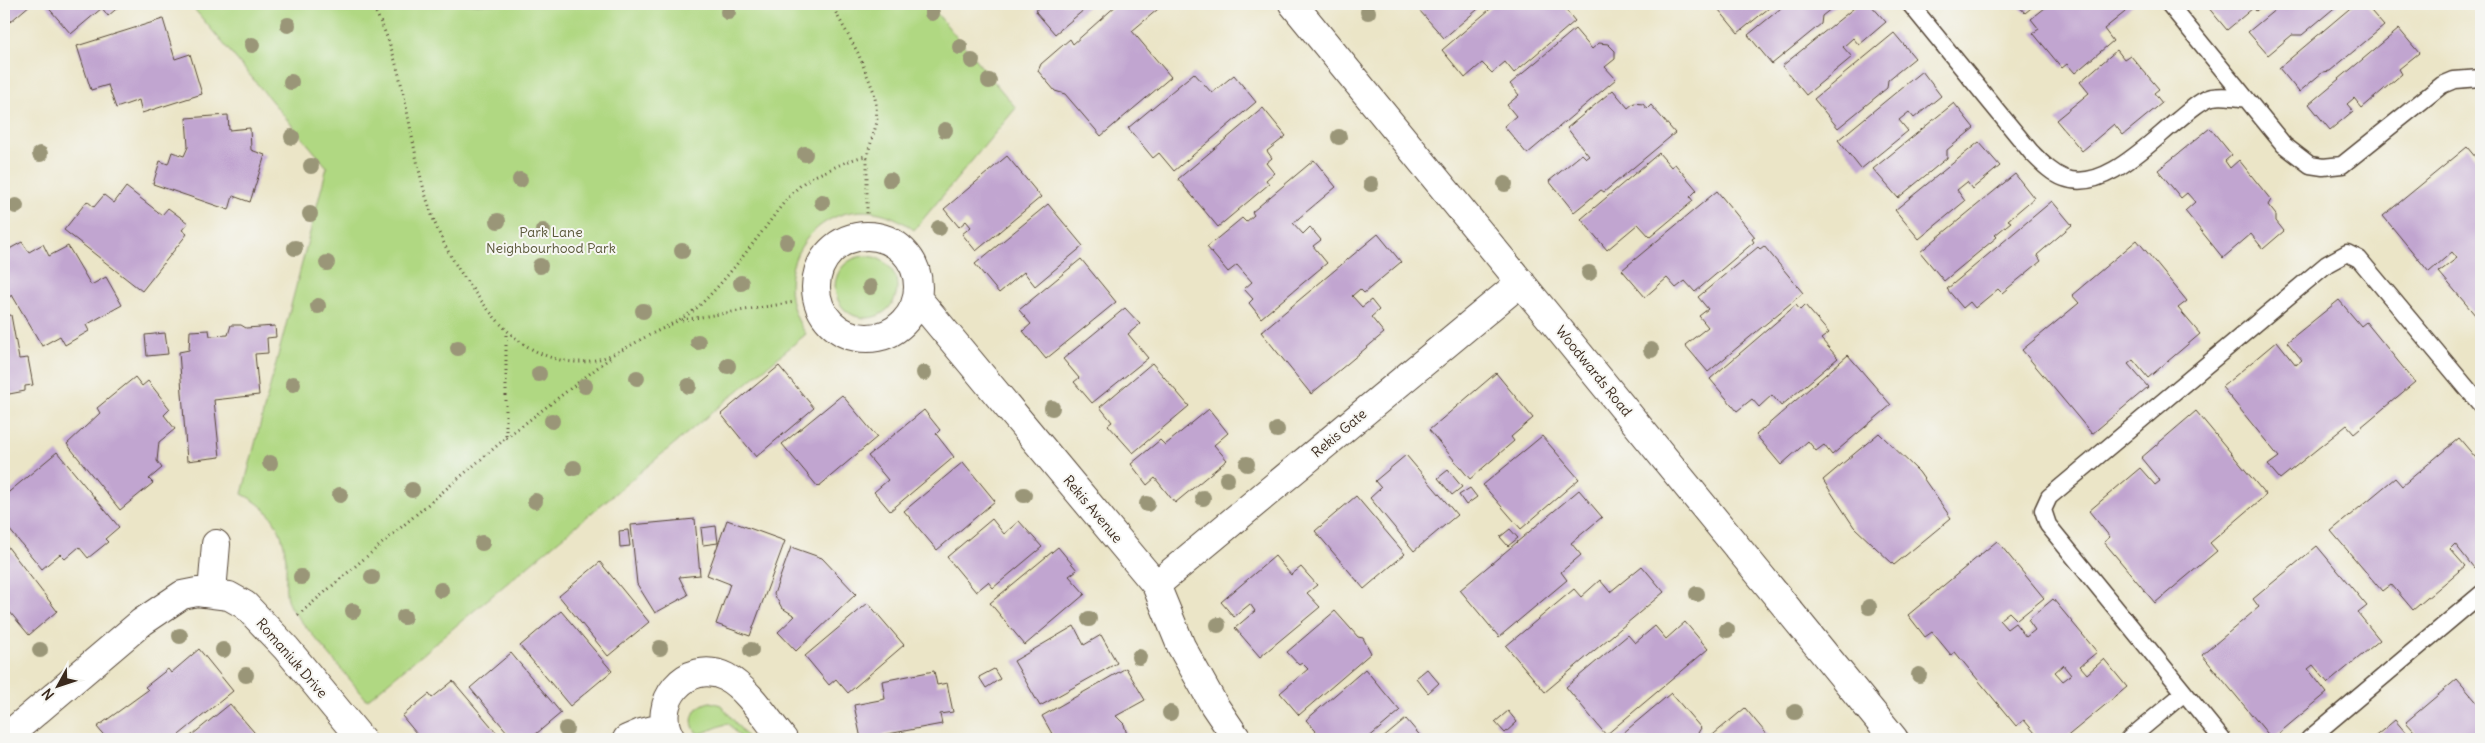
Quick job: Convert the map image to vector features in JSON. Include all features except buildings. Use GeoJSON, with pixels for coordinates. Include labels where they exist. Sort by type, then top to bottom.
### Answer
{"type":"FeatureCollection","features":[{"type":"Feature","properties":{"kind":"street","name":"Woodwards Road"},"geometry":{"type":"LineString","coordinates":[[1293,4],[1894,739]]}},
{"type":"Feature","properties":{"kind":"street","name":"Rekis Gate"},"geometry":{"type":"LineString","coordinates":[[1156,585],[1521,282]]}},
{"type":"Feature","properties":{"kind":"street","name":"Rekis Avenue"},"geometry":{"type":"LineString","coordinates":[[918,299],[1156,585],[1181,646],[1214,705],[1237,739]]}},
{"type":"Feature","properties":{"kind":"street"},"geometry":{"type":"LineString","coordinates":[[212,592],[216,544]]}},
{"type":"Feature","properties":{"kind":"street","name":"Romaniuk Drive"},"geometry":{"type":"LineString","coordinates":[[4,739],[142,622],[182,596],[197,592],[212,592],[228,596],[245,605],[263,623],[361,739]]}},
{"type":"Feature","properties":{"kind":"street"},"geometry":{"type":"LineString","coordinates":[[627,739],[641,733],[668,733],[665,706],[674,688],[692,676],[713,674],[727,678],[738,686],[783,739]]}},
{"type":"Feature","properties":{"kind":"lane"},"geometry":{"type":"LineString","coordinates":[[1910,4],[2032,152],[2052,172],[2064,178],[2084,181],[2102,177],[2118,168],[2189,111],[2212,97],[2229,96],[2246,99]]}},
{"type":"Feature","properties":{"kind":"lane"},"geometry":{"type":"LineString","coordinates":[[2168,4],[2284,145],[2310,165],[2322,167],[2342,164],[2442,86],[2454,80],[2481,78]]}},
{"type":"Feature","properties":{"kind":"lane"},"geometry":{"type":"LineString","coordinates":[[2222,739],[2048,525],[2043,510],[2049,497],[2327,264],[2346,253],[2359,259],[2481,405]]}},
{"type":"Feature","properties":{"kind":"lane"},"geometry":{"type":"LineString","coordinates":[[2309,739],[2481,594]]}},
{"type":"Feature","properties":{"kind":"lane"},"geometry":{"type":"LineString","coordinates":[[2129,739],[2184,693]]}},
{"type":"Feature","properties":{"kind":"path"},"geometry":{"type":"LineString","coordinates":[[371,4],[385,32],[398,71],[428,202],[435,224],[458,269],[506,332],[530,348],[562,360],[584,362],[612,356]]}},
{"type":"Feature","properties":{"kind":"path"},"geometry":{"type":"LineString","coordinates":[[831,4],[858,53],[874,92],[877,122],[867,156],[867,216]]}},
{"type":"Feature","properties":{"kind":"path"},"geometry":{"type":"LineString","coordinates":[[292,620],[506,438],[612,356],[679,320],[699,306],[718,287],[785,201],[801,185],[821,173],[860,156],[867,156]]}},
{"type":"Feature","properties":{"kind":"path"},"geometry":{"type":"LineString","coordinates":[[679,320],[795,302]]}},
{"type":"Feature","properties":{"kind":"path"},"geometry":{"type":"LineString","coordinates":[[506,332],[506,438]]}},
{"type":"Feature","properties":{"kind":"green space","name":"Park Lane Neighbourhood Park"},"geometry":{"type":"Polygon","coordinates":[[[190,4],[929,4],[1016,108],[914,230],[886,215],[859,211],[834,218],[813,232],[798,253],[791,278],[793,306],[806,334],[367,700],[291,609],[286,596],[286,559],[284,547],[277,526],[263,508],[242,494],[327,167],[190,4]]]}},
{"type":"Feature","properties":{"kind":"green space"},"geometry":{"type":"Polygon","coordinates":[[[866,256],[878,259],[888,265],[894,275],[897,287],[894,299],[888,309],[878,315],[866,318],[854,315],[844,309],[838,299],[835,287],[838,275],[844,265],[854,259],[866,256]]]}},
{"type":"Feature","properties":{"kind":"green space"},"geometry":{"type":"Polygon","coordinates":[[[710,702],[721,705],[749,739],[742,739],[728,723],[700,734],[696,732],[692,722],[694,713],[700,706],[710,702]]]}}]}
